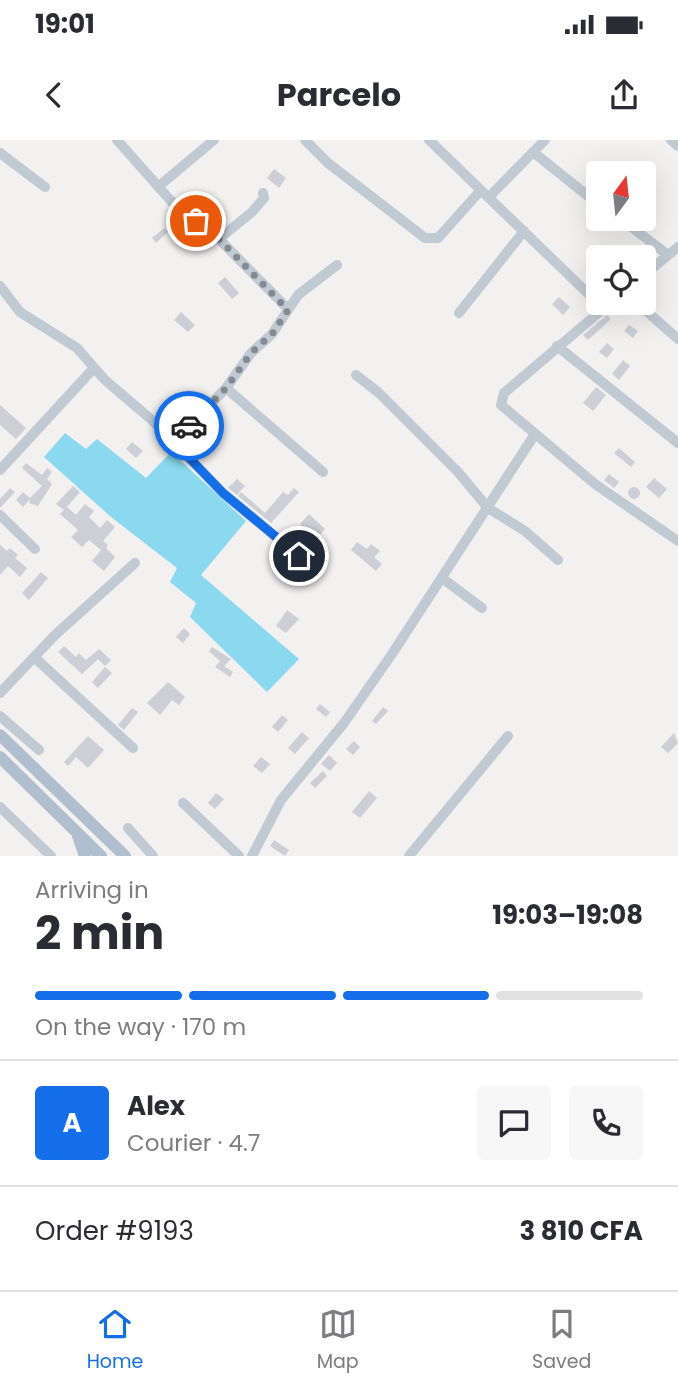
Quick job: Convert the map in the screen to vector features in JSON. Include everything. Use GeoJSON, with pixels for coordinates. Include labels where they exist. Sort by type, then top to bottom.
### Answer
{"type":"FeatureCollection","features":[{"type":"Feature","properties":{"kind":"main road"},"geometry":{"type":"LineString","coordinates":[[0,735],[125,856]]}},
{"type":"Feature","properties":{"kind":"main road"},"geometry":{"type":"LineString","coordinates":[[0,757],[76,833],[93,854]]}},
{"type":"Feature","properties":{"kind":"main road"},"geometry":{"type":"LineString","coordinates":[[93,854],[100,832]]}},
{"type":"Feature","properties":{"kind":"main road"},"geometry":{"type":"LineString","coordinates":[[93,854],[111,842]]}},
{"type":"Feature","properties":{"kind":"street"},"geometry":{"type":"LineString","coordinates":[[117,140],[171,201],[219,239],[288,310]]}},
{"type":"Feature","properties":{"kind":"street"},"geometry":{"type":"LineString","coordinates":[[159,186],[214,140]]}},
{"type":"Feature","properties":{"kind":"street"},"geometry":{"type":"LineString","coordinates":[[305,140],[328,163],[425,238],[438,238],[545,140]]}},
{"type":"Feature","properties":{"kind":"street"},"geometry":{"type":"LineString","coordinates":[[429,140],[586,286]]}},
{"type":"Feature","properties":{"kind":"street"},"geometry":{"type":"LineString","coordinates":[[671,140],[678,146]]}},
{"type":"Feature","properties":{"kind":"street"},"geometry":{"type":"LineString","coordinates":[[533,152],[586,194]]}},
{"type":"Feature","properties":{"kind":"street"},"geometry":{"type":"LineString","coordinates":[[0,153],[46,187]]}},
{"type":"Feature","properties":{"kind":"street"},"geometry":{"type":"LineString","coordinates":[[219,239],[253,212],[264,198],[263,193]]}},
{"type":"Feature","properties":{"kind":"street"},"geometry":{"type":"LineString","coordinates":[[459,313],[524,231]]}},
{"type":"Feature","properties":{"kind":"street"},"geometry":{"type":"LineString","coordinates":[[637,231],[668,255]]}},
{"type":"Feature","properties":{"kind":"street"},"geometry":{"type":"LineString","coordinates":[[656,265],[678,247]]}},
{"type":"Feature","properties":{"kind":"street"},"geometry":{"type":"LineString","coordinates":[[174,442],[226,388],[251,353],[272,334],[304,289],[337,265]]}},
{"type":"Feature","properties":{"kind":"street"},"geometry":{"type":"LineString","coordinates":[[0,286],[20,312],[77,348],[94,368],[174,442],[223,493],[299,556]]}},
{"type":"Feature","properties":{"kind":"street"},"geometry":{"type":"LineString","coordinates":[[595,315],[501,397],[501,405],[595,484],[678,541]]}},
{"type":"Feature","properties":{"kind":"street"},"geometry":{"type":"LineString","coordinates":[[650,315],[678,340]]}},
{"type":"Feature","properties":{"kind":"street"},"geometry":{"type":"LineString","coordinates":[[557,346],[678,443]]}},
{"type":"Feature","properties":{"kind":"street"},"geometry":{"type":"LineString","coordinates":[[0,470],[94,368]]}},
{"type":"Feature","properties":{"kind":"street"},"geometry":{"type":"LineString","coordinates":[[356,375],[379,393],[449,463],[488,508],[525,531],[558,560]]}},
{"type":"Feature","properties":{"kind":"street"},"geometry":{"type":"LineString","coordinates":[[226,388],[323,472]]}},
{"type":"Feature","properties":{"kind":"street"},"geometry":{"type":"LineString","coordinates":[[252,856],[281,800],[344,723],[535,433]]}},
{"type":"Feature","properties":{"kind":"street"},"geometry":{"type":"LineString","coordinates":[[0,515],[35,549]]}},
{"type":"Feature","properties":{"kind":"street"},"geometry":{"type":"LineString","coordinates":[[0,693],[34,657],[135,563]]}},
{"type":"Feature","properties":{"kind":"street"},"geometry":{"type":"LineString","coordinates":[[442,578],[482,608]]}},
{"type":"Feature","properties":{"kind":"street"},"geometry":{"type":"LineString","coordinates":[[34,657],[133,748]]}},
{"type":"Feature","properties":{"kind":"street"},"geometry":{"type":"LineString","coordinates":[[0,716],[39,750]]}},
{"type":"Feature","properties":{"kind":"street"},"geometry":{"type":"LineString","coordinates":[[410,856],[508,736]]}},
{"type":"Feature","properties":{"kind":"street"},"geometry":{"type":"LineString","coordinates":[[183,803],[239,856]]}},
{"type":"Feature","properties":{"kind":"street"},"geometry":{"type":"LineString","coordinates":[[0,807],[51,856]]}},
{"type":"Feature","properties":{"kind":"street"},"geometry":{"type":"LineString","coordinates":[[128,828],[153,856]]}},
{"type":"Feature","properties":{"kind":"water"},"geometry":{"type":"Polygon","coordinates":[[[65,433],[86,449],[97,439],[146,478],[171,452],[246,521],[201,575],[299,659],[267,692],[190,617],[196,603],[170,582],[177,568],[111,517],[44,457],[65,433]]]}},
{"type":"Feature","properties":{"kind":"building"},"geometry":{"type":"Polygon","coordinates":[[[274,169],[286,178],[279,188],[267,178],[274,169]]]}},
{"type":"Feature","properties":{"kind":"building"},"geometry":{"type":"Polygon","coordinates":[[[164,228],[168,232],[156,243],[152,238],[164,228]]]}},
{"type":"Feature","properties":{"kind":"building"},"geometry":{"type":"Polygon","coordinates":[[[225,277],[239,293],[232,299],[218,283],[225,277]]]}},
{"type":"Feature","properties":{"kind":"building"},"geometry":{"type":"Polygon","coordinates":[[[559,297],[570,307],[563,315],[552,304],[559,297]]]}},
{"type":"Feature","properties":{"kind":"building"},"geometry":{"type":"Polygon","coordinates":[[[181,312],[195,325],[188,332],[174,320],[181,312]]]}},
{"type":"Feature","properties":{"kind":"building"},"geometry":{"type":"Polygon","coordinates":[[[607,315],[611,319],[588,340],[583,335],[607,315]]]}},
{"type":"Feature","properties":{"kind":"building"},"geometry":{"type":"Polygon","coordinates":[[[629,325],[638,331],[633,338],[624,331],[629,325]]]}},
{"type":"Feature","properties":{"kind":"building"},"geometry":{"type":"Polygon","coordinates":[[[607,343],[614,349],[607,358],[599,352],[607,343]]]}},
{"type":"Feature","properties":{"kind":"building"},"geometry":{"type":"Polygon","coordinates":[[[623,360],[630,366],[619,380],[612,374],[623,360]]]}},
{"type":"Feature","properties":{"kind":"building"},"geometry":{"type":"Polygon","coordinates":[[[596,387],[606,395],[593,411],[583,403],[596,387]]]}},
{"type":"Feature","properties":{"kind":"building"},"geometry":{"type":"Polygon","coordinates":[[[0,405],[26,428],[16,439],[0,425],[0,405]]]}},
{"type":"Feature","properties":{"kind":"building"},"geometry":{"type":"Polygon","coordinates":[[[132,442],[143,451],[136,458],[126,449],[132,442]]]}},
{"type":"Feature","properties":{"kind":"building"},"geometry":{"type":"Polygon","coordinates":[[[619,448],[635,462],[631,467],[614,453],[619,448]]]}},
{"type":"Feature","properties":{"kind":"building"},"geometry":{"type":"Polygon","coordinates":[[[26,463],[42,475],[47,468],[52,472],[47,479],[52,484],[38,506],[29,503],[30,499],[23,507],[16,500],[23,492],[30,498],[42,486],[22,468],[26,463]]]}},
{"type":"Feature","properties":{"kind":"building"},"geometry":{"type":"Polygon","coordinates":[[[609,474],[619,482],[614,488],[604,480],[609,474]]]}},
{"type":"Feature","properties":{"kind":"building"},"geometry":{"type":"Polygon","coordinates":[[[654,478],[667,489],[659,498],[646,487],[654,478]]]}},
{"type":"Feature","properties":{"kind":"building"},"geometry":{"type":"Polygon","coordinates":[[[237,479],[245,486],[237,495],[228,488],[237,479]]]}},
{"type":"Feature","properties":{"kind":"building"},"geometry":{"type":"Polygon","coordinates":[[[73,486],[80,492],[67,507],[76,515],[85,504],[94,511],[89,517],[100,528],[107,520],[115,527],[103,541],[115,557],[104,571],[92,561],[101,550],[89,540],[82,547],[71,537],[78,530],[60,514],[64,510],[56,504],[73,486]]]}},
{"type":"Feature","properties":{"kind":"building"},"geometry":{"type":"Polygon","coordinates":[[[634,487],[640,493],[634,499],[628,493],[634,487]]]}},
{"type":"Feature","properties":{"kind":"building"},"geometry":{"type":"Polygon","coordinates":[[[10,488],[15,492],[0,508],[0,499],[10,488]]]}},
{"type":"Feature","properties":{"kind":"building"},"geometry":{"type":"Polygon","coordinates":[[[294,488],[299,492],[271,523],[238,496],[241,492],[265,513],[283,492],[288,495],[294,488]]]}},
{"type":"Feature","properties":{"kind":"building"},"geometry":{"type":"Polygon","coordinates":[[[309,514],[325,529],[316,539],[300,524],[309,514]]]}},
{"type":"Feature","properties":{"kind":"building"},"geometry":{"type":"Polygon","coordinates":[[[357,542],[367,549],[371,544],[380,551],[374,557],[382,564],[376,571],[351,550],[357,542]]]}},
{"type":"Feature","properties":{"kind":"building"},"geometry":{"type":"Polygon","coordinates":[[[0,545],[7,551],[10,548],[18,555],[15,558],[27,568],[20,577],[8,566],[0,575],[0,545]]]}},
{"type":"Feature","properties":{"kind":"building"},"geometry":{"type":"Polygon","coordinates":[[[41,572],[48,578],[29,600],[22,593],[41,572]]]}},
{"type":"Feature","properties":{"kind":"building"},"geometry":{"type":"Polygon","coordinates":[[[287,610],[299,619],[286,633],[276,626],[287,610]]]}},
{"type":"Feature","properties":{"kind":"building"},"geometry":{"type":"Polygon","coordinates":[[[184,628],[190,634],[183,643],[176,637],[184,628]]]}},
{"type":"Feature","properties":{"kind":"building"},"geometry":{"type":"Polygon","coordinates":[[[64,646],[76,657],[79,653],[86,660],[99,649],[111,660],[105,666],[98,659],[82,674],[58,652],[64,646]]]}},
{"type":"Feature","properties":{"kind":"building"},"geometry":{"type":"Polygon","coordinates":[[[212,647],[231,659],[224,666],[233,672],[230,677],[215,667],[220,661],[209,651],[212,647]]]}},
{"type":"Feature","properties":{"kind":"building"},"geometry":{"type":"Polygon","coordinates":[[[105,667],[112,673],[98,688],[92,682],[105,667]]]}},
{"type":"Feature","properties":{"kind":"building"},"geometry":{"type":"Polygon","coordinates":[[[168,682],[185,697],[179,705],[172,700],[160,715],[147,703],[168,682]]]}},
{"type":"Feature","properties":{"kind":"building"},"geometry":{"type":"Polygon","coordinates":[[[320,704],[330,712],[326,717],[316,709],[320,704]]]}},
{"type":"Feature","properties":{"kind":"building"},"geometry":{"type":"Polygon","coordinates":[[[383,707],[388,711],[376,724],[372,721],[383,707]]]}},
{"type":"Feature","properties":{"kind":"building"},"geometry":{"type":"Polygon","coordinates":[[[132,708],[138,712],[124,730],[118,725],[132,708]]]}},
{"type":"Feature","properties":{"kind":"building"},"geometry":{"type":"Polygon","coordinates":[[[282,715],[288,720],[278,732],[272,727],[282,715]]]}},
{"type":"Feature","properties":{"kind":"building"},"geometry":{"type":"Polygon","coordinates":[[[302,732],[309,738],[295,754],[288,748],[302,732]]]}},
{"type":"Feature","properties":{"kind":"building"},"geometry":{"type":"Polygon","coordinates":[[[674,733],[678,743],[668,753],[661,747],[674,733]]]}},
{"type":"Feature","properties":{"kind":"building"},"geometry":{"type":"Polygon","coordinates":[[[88,736],[104,750],[88,768],[76,757],[68,766],[64,762],[88,736]]]}},
{"type":"Feature","properties":{"kind":"building"},"geometry":{"type":"Polygon","coordinates":[[[354,741],[360,747],[353,755],[346,749],[354,741]]]}},
{"type":"Feature","properties":{"kind":"building"},"geometry":{"type":"Polygon","coordinates":[[[329,755],[337,763],[330,771],[321,764],[329,755]]]}},
{"type":"Feature","properties":{"kind":"building"},"geometry":{"type":"Polygon","coordinates":[[[261,757],[270,764],[262,773],[253,766],[261,757]]]}},
{"type":"Feature","properties":{"kind":"building"},"geometry":{"type":"Polygon","coordinates":[[[323,771],[327,776],[315,788],[310,783],[323,771]]]}},
{"type":"Feature","properties":{"kind":"building"},"geometry":{"type":"Polygon","coordinates":[[[369,791],[377,798],[360,818],[352,812],[369,791]]]}},
{"type":"Feature","properties":{"kind":"building"},"geometry":{"type":"Polygon","coordinates":[[[216,793],[224,799],[215,809],[208,803],[216,793]]]}},
{"type":"Feature","properties":{"kind":"building"},"geometry":{"type":"Polygon","coordinates":[[[274,840],[289,850],[285,856],[270,846],[274,840]]]}},
{"type":"Feature","properties":{"kind":"way so far"},"geometry":{"type":"LineString","coordinates":[[189,426],[226,388],[257,346],[268,339],[288,310],[219,239],[196,221]]}},
{"type":"Feature","properties":{"kind":"route"},"geometry":{"type":"LineString","coordinates":[[189,426],[174,442],[223,493],[299,556]]}}]}
